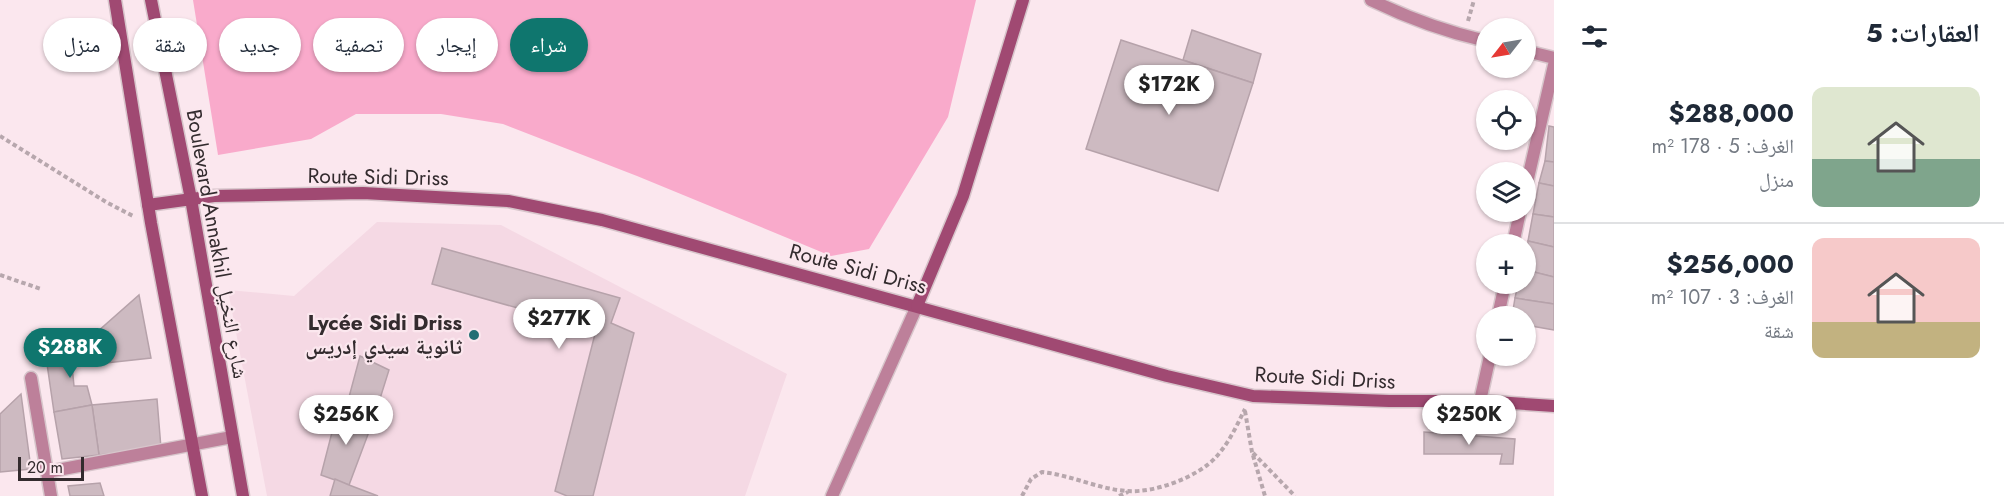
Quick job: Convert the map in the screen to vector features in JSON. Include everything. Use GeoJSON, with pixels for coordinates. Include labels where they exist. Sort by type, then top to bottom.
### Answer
{"type":"FeatureCollection","features":[{"type":"Feature","properties":{"kind":"street"},"geometry":{"type":"LineString","coordinates":[[115,0],[151,223],[202,496]]}},
{"type":"Feature","properties":{"kind":"street","name":"Boulevard Annakhil شارع النخيل"},"geometry":{"type":"LineString","coordinates":[[151,0],[190,198],[243,496]]}},
{"type":"Feature","properties":{"kind":"street"},"geometry":{"type":"LineString","coordinates":[[832,496],[917,306],[963,196],[1023,0]]}},
{"type":"Feature","properties":{"kind":"street"},"geometry":{"type":"LineString","coordinates":[[1371,0],[1399,14],[1476,39]]}},
{"type":"Feature","properties":{"kind":"street"},"geometry":{"type":"LineString","coordinates":[[1536,54],[1554,58]]}},
{"type":"Feature","properties":{"kind":"street"},"geometry":{"type":"LineString","coordinates":[[1532,162],[1554,65]]}},
{"type":"Feature","properties":{"kind":"street","name":"Route Sidi Driss"},"geometry":{"type":"LineString","coordinates":[[148,205],[190,198],[363,193],[508,201],[602,220],[1167,376],[1253,396],[1389,401],[1480,401],[1554,406]]}},
{"type":"Feature","properties":{"kind":"street"},"geometry":{"type":"LineString","coordinates":[[1480,401],[1488,366]]}},
{"type":"Feature","properties":{"kind":"street"},"geometry":{"type":"LineString","coordinates":[[32,378],[51,496]]}},
{"type":"Feature","properties":{"kind":"street"},"geometry":{"type":"LineString","coordinates":[[47,472],[232,437]]}},
{"type":"Feature","properties":{"kind":"path"},"geometry":{"type":"LineString","coordinates":[[0,136],[106,202],[151,223]]}},
{"type":"Feature","properties":{"kind":"path"},"geometry":{"type":"LineString","coordinates":[[0,275],[41,289]]}},
{"type":"Feature","properties":{"kind":"path"},"geometry":{"type":"LineString","coordinates":[[1023,496],[1031,479],[1042,472],[1128,491],[1163,488],[1195,472],[1215,458],[1227,443],[1253,396]]}},
{"type":"Feature","properties":{"kind":"path"},"geometry":{"type":"LineString","coordinates":[[1245,410],[1252,452],[1265,496]]}},
{"type":"Feature","properties":{"kind":"path"},"geometry":{"type":"LineString","coordinates":[[1252,452],[1295,496]]}},
{"type":"Feature","properties":{"kind":"path"},"geometry":{"type":"LineString","coordinates":[[1119,496],[1128,491]]}},
{"type":"Feature","properties":{"kind":"shaded area"},"geometry":{"type":"Polygon","coordinates":[[[193,0],[976,0],[948,117],[869,249],[831,256],[503,124],[441,114],[356,114],[311,139],[218,155],[205,72],[207,72],[207,18],[196,18],[193,0]]]}},
{"type":"Feature","properties":{"kind":"shaded area","name":"Lycée Sidi Driss ثانوية سيدي إدريس"},"geometry":{"type":"Polygon","coordinates":[[[377,222],[501,225],[787,374],[745,496],[267,496],[228,290],[294,296],[377,222]]]}},
{"type":"Feature","properties":{"kind":"building"},"geometry":{"type":"Polygon","coordinates":[[[1192,30],[1261,54],[1253,83],[1183,60],[1192,30]]]}},
{"type":"Feature","properties":{"kind":"building"},"geometry":{"type":"Polygon","coordinates":[[[1121,40],[1253,83],[1218,191],[1086,149],[1121,40]]]}},
{"type":"Feature","properties":{"kind":"building"},"geometry":{"type":"Polygon","coordinates":[[[1549,126],[1554,127],[1554,162],[1545,161],[1549,126]]]}},
{"type":"Feature","properties":{"kind":"building"},"geometry":{"type":"Polygon","coordinates":[[[1545,161],[1554,162],[1554,186],[1539,183],[1545,161]]]}},
{"type":"Feature","properties":{"kind":"building"},"geometry":{"type":"Polygon","coordinates":[[[1539,183],[1554,186],[1554,217],[1536,214],[1539,183]]]}},
{"type":"Feature","properties":{"kind":"building"},"geometry":{"type":"Polygon","coordinates":[[[1536,214],[1554,217],[1554,247],[1536,243],[1536,234],[1529,234],[1532,222],[1536,222],[1536,214]]]}},
{"type":"Feature","properties":{"kind":"building"},"geometry":{"type":"Polygon","coordinates":[[[1536,243],[1554,247],[1554,277],[1536,272],[1536,243]]]}},
{"type":"Feature","properties":{"kind":"building"},"geometry":{"type":"Polygon","coordinates":[[[442,248],[620,298],[611,323],[634,333],[593,496],[567,496],[555,491],[596,330],[432,284],[442,248]]]}},
{"type":"Feature","properties":{"kind":"building"},"geometry":{"type":"Polygon","coordinates":[[[1536,272],[1554,277],[1554,304],[1515,298],[1516,294],[1536,294],[1536,272]]]}},
{"type":"Feature","properties":{"kind":"building"},"geometry":{"type":"Polygon","coordinates":[[[139,295],[151,358],[97,364],[88,340],[139,295]]]}},
{"type":"Feature","properties":{"kind":"building"},"geometry":{"type":"Polygon","coordinates":[[[1515,298],[1554,304],[1554,330],[1536,327],[1536,306],[1514,306],[1515,298]]]}},
{"type":"Feature","properties":{"kind":"building"},"geometry":{"type":"Polygon","coordinates":[[[88,340],[97,364],[72,366],[74,386],[87,386],[92,405],[54,412],[47,364],[88,340]]]}},
{"type":"Feature","properties":{"kind":"building"},"geometry":{"type":"Polygon","coordinates":[[[360,356],[389,370],[373,421],[345,412],[360,356]]]}},
{"type":"Feature","properties":{"kind":"building"},"geometry":{"type":"Polygon","coordinates":[[[21,394],[31,469],[0,472],[0,414],[21,394]]]}},
{"type":"Feature","properties":{"kind":"building"},"geometry":{"type":"Polygon","coordinates":[[[157,399],[161,448],[99,455],[92,405],[157,399]]]}},
{"type":"Feature","properties":{"kind":"building"},"geometry":{"type":"Polygon","coordinates":[[[92,405],[99,455],[62,459],[54,412],[92,405]]]}},
{"type":"Feature","properties":{"kind":"building"},"geometry":{"type":"Polygon","coordinates":[[[338,409],[373,421],[349,485],[321,475],[338,409]]]}},
{"type":"Feature","properties":{"kind":"building"},"geometry":{"type":"Polygon","coordinates":[[[1424,432],[1515,439],[1513,464],[1500,464],[1502,454],[1424,454],[1424,432]]]}},
{"type":"Feature","properties":{"kind":"building"},"geometry":{"type":"Polygon","coordinates":[[[335,479],[349,485],[378,496],[330,496],[335,479]]]}},
{"type":"Feature","properties":{"kind":"building"},"geometry":{"type":"Polygon","coordinates":[[[100,483],[104,496],[70,496],[68,486],[100,483]]]}},
{"type":"Feature","properties":{"kind":"place","name":"Lycée Sidi Driss ثانوية سيدي إدريس"},"geometry":{"type":"Point","coordinates":[474,335]}}]}
